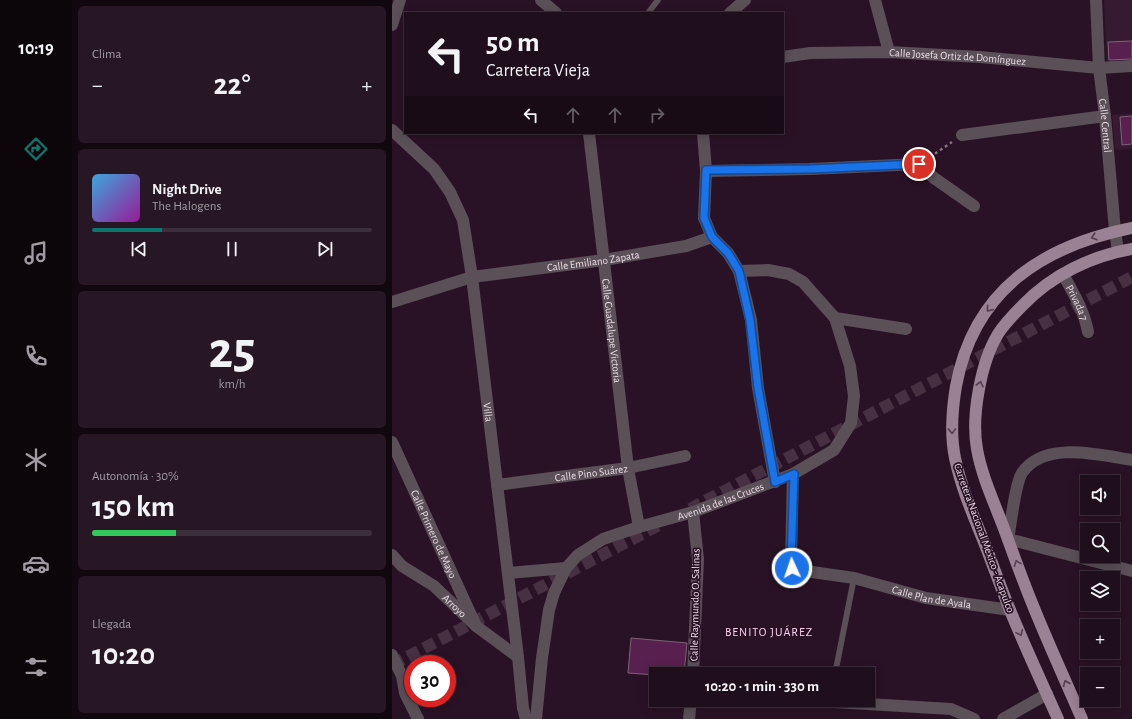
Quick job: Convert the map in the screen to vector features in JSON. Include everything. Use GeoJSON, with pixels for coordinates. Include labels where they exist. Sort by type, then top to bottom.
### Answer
{"type":"FeatureCollection","features":[{"type":"Feature","properties":{"kind":"main road","name":"Carretera Nacional México - Acapulco"},"geometry":{"type":"LineString","coordinates":[[1058,719],[1010,610],[967,498],[955,458],[952,431],[953,404],[959,369],[969,341],[985,313],[1008,285],[1029,267],[1057,252],[1085,240],[1115,231],[1132,228]]}},
{"type":"Feature","properties":{"kind":"main road","name":"Carretera Nacional México - Acapulco"},"geometry":{"type":"LineString","coordinates":[[1082,719],[1034,608],[983,473],[977,448],[976,423],[979,388],[987,359],[998,335],[1031,297],[1050,281],[1092,260],[1132,249]]}},
{"type":"Feature","properties":{"kind":"street"},"geometry":{"type":"LineString","coordinates":[[392,25],[400,0]]}},
{"type":"Feature","properties":{"kind":"street"},"geometry":{"type":"LineString","coordinates":[[541,0],[555,12]]}},
{"type":"Feature","properties":{"kind":"street"},"geometry":{"type":"LineString","coordinates":[[731,12],[745,0]]}},
{"type":"Feature","properties":{"kind":"street"},"geometry":{"type":"LineString","coordinates":[[875,0],[889,52]]}},
{"type":"Feature","properties":{"kind":"street","name":"Calle Central"},"geometry":{"type":"LineString","coordinates":[[1096,0],[1099,68],[1118,252]]}},
{"type":"Feature","properties":{"kind":"street","name":"Calle Josefa Ortiz de Domínguez"},"geometry":{"type":"LineString","coordinates":[[784,57],[810,53],[889,52],[980,57],[1099,68],[1132,66]]}},
{"type":"Feature","properties":{"kind":"street"},"geometry":{"type":"LineString","coordinates":[[962,135],[1105,116]]}},
{"type":"Feature","properties":{"kind":"street","name":"Villa"},"geometry":{"type":"LineString","coordinates":[[392,130],[434,169],[450,192],[463,220],[472,277],[498,485],[523,708],[526,719]]}},
{"type":"Feature","properties":{"kind":"street","name":"Calle Guadalupe Victoria"},"geometry":{"type":"LineString","coordinates":[[589,134],[628,468],[639,527]]}},
{"type":"Feature","properties":{"kind":"street","name":"Avenida de las Cruces"},"geometry":{"type":"LineString","coordinates":[[536,719],[542,658],[549,610],[554,592],[566,568],[578,555],[603,539],[693,512],[775,482],[758,388],[750,320],[739,271],[728,253],[712,237],[704,218],[706,170],[703,134]]}},
{"type":"Feature","properties":{"kind":"street"},"geometry":{"type":"LineString","coordinates":[[706,170],[810,169],[919,164],[934,178],[974,206]]}},
{"type":"Feature","properties":{"kind":"street","name":"Calle Emiliano Zapata"},"geometry":{"type":"LineString","coordinates":[[392,302],[472,277],[604,260],[686,246],[712,237]]}},
{"type":"Feature","properties":{"kind":"street"},"geometry":{"type":"LineString","coordinates":[[739,271],[768,270],[789,274],[803,282],[835,318],[850,366],[854,396],[851,423],[834,450],[794,474],[775,482]]}},
{"type":"Feature","properties":{"kind":"street","name":"Privada 7"},"geometry":{"type":"LineString","coordinates":[[1063,274],[1081,306],[1088,332]]}},
{"type":"Feature","properties":{"kind":"street"},"geometry":{"type":"LineString","coordinates":[[835,318],[906,329]]}},
{"type":"Feature","properties":{"kind":"street","name":"Calle Primero de Mayo"},"geometry":{"type":"LineString","coordinates":[[392,442],[476,626]]}},
{"type":"Feature","properties":{"kind":"street"},"geometry":{"type":"LineString","coordinates":[[1132,460],[1072,451],[1042,457],[1030,465],[1022,474],[1018,485],[1008,539],[1132,571]]}},
{"type":"Feature","properties":{"kind":"street","name":"Calle Pino Suárez"},"geometry":{"type":"LineString","coordinates":[[498,485],[628,468],[685,456]]}},
{"type":"Feature","properties":{"kind":"street","name":"Calle Plan de Ayala"},"geometry":{"type":"LineString","coordinates":[[794,474],[792,568],[854,578],[926,598],[1010,610]]}},
{"type":"Feature","properties":{"kind":"street","name":"Calle Raymundo O. Salinas"},"geometry":{"type":"LineString","coordinates":[[693,512],[698,559],[693,667]]}},
{"type":"Feature","properties":{"kind":"street","name":"Arroyo"},"geometry":{"type":"LineString","coordinates":[[392,555],[402,566],[434,586],[476,626],[518,657]]}},
{"type":"Feature","properties":{"kind":"street"},"geometry":{"type":"LineString","coordinates":[[508,573],[566,568]]}},
{"type":"Feature","properties":{"kind":"street"},"geometry":{"type":"LineString","coordinates":[[392,655],[402,676],[405,693],[418,719]]}},
{"type":"Feature","properties":{"kind":"street"},"geometry":{"type":"LineString","coordinates":[[1003,719],[1048,694]]}},
{"type":"Feature","properties":{"kind":"street"},"geometry":{"type":"LineString","coordinates":[[875,704],[951,708],[974,719]]}},
{"type":"Feature","properties":{"kind":"street"},"geometry":{"type":"LineString","coordinates":[[690,719],[691,707]]}},
{"type":"Feature","properties":{"kind":"lane"},"geometry":{"type":"LineString","coordinates":[[649,12],[658,0]]}},
{"type":"Feature","properties":{"kind":"lane"},"geometry":{"type":"LineString","coordinates":[[836,667],[854,578]]}},
{"type":"Feature","properties":{"kind":"path"},"geometry":{"type":"LineString","coordinates":[[919,164],[962,135]]}},
{"type":"Feature","properties":{"kind":"shaded area"},"geometry":{"type":"Polygon","coordinates":[[[1104,0],[1132,0],[1132,63],[1107,64],[1104,0]]]}},
{"type":"Feature","properties":{"kind":"shaded area"},"geometry":{"type":"Polygon","coordinates":[[[1132,113],[1132,149],[1115,150],[1112,115],[1132,113]]]}},
{"type":"Feature","properties":{"kind":"building"},"geometry":{"type":"Polygon","coordinates":[[[1132,41],[1132,59],[1109,60],[1108,42],[1132,41]]]}},
{"type":"Feature","properties":{"kind":"building"},"geometry":{"type":"Polygon","coordinates":[[[1132,116],[1132,144],[1122,145],[1120,117],[1132,116]]]}},
{"type":"Feature","properties":{"kind":"building"},"geometry":{"type":"Polygon","coordinates":[[[631,638],[687,643],[685,667],[649,667],[649,674],[628,673],[631,638]]]}},
{"type":"Feature","properties":{"kind":"tunnel"},"geometry":{"type":"LineString","coordinates":[[690,509],[1132,277]]}},
{"type":"Feature","properties":{"kind":"tunnel"},"geometry":{"type":"LineString","coordinates":[[392,665],[661,524]]}},
{"type":"Feature","properties":{"kind":"district","name":"BENITO JUÁREZ"},"geometry":{"type":"Point","coordinates":[769,632]}},
{"type":"Feature","properties":{"kind":"route"},"geometry":{"type":"LineString","coordinates":[[792,568],[794,474],[775,482],[758,388],[750,320],[739,271],[728,253],[712,237],[704,218],[706,170],[810,169],[919,164]]}}]}
